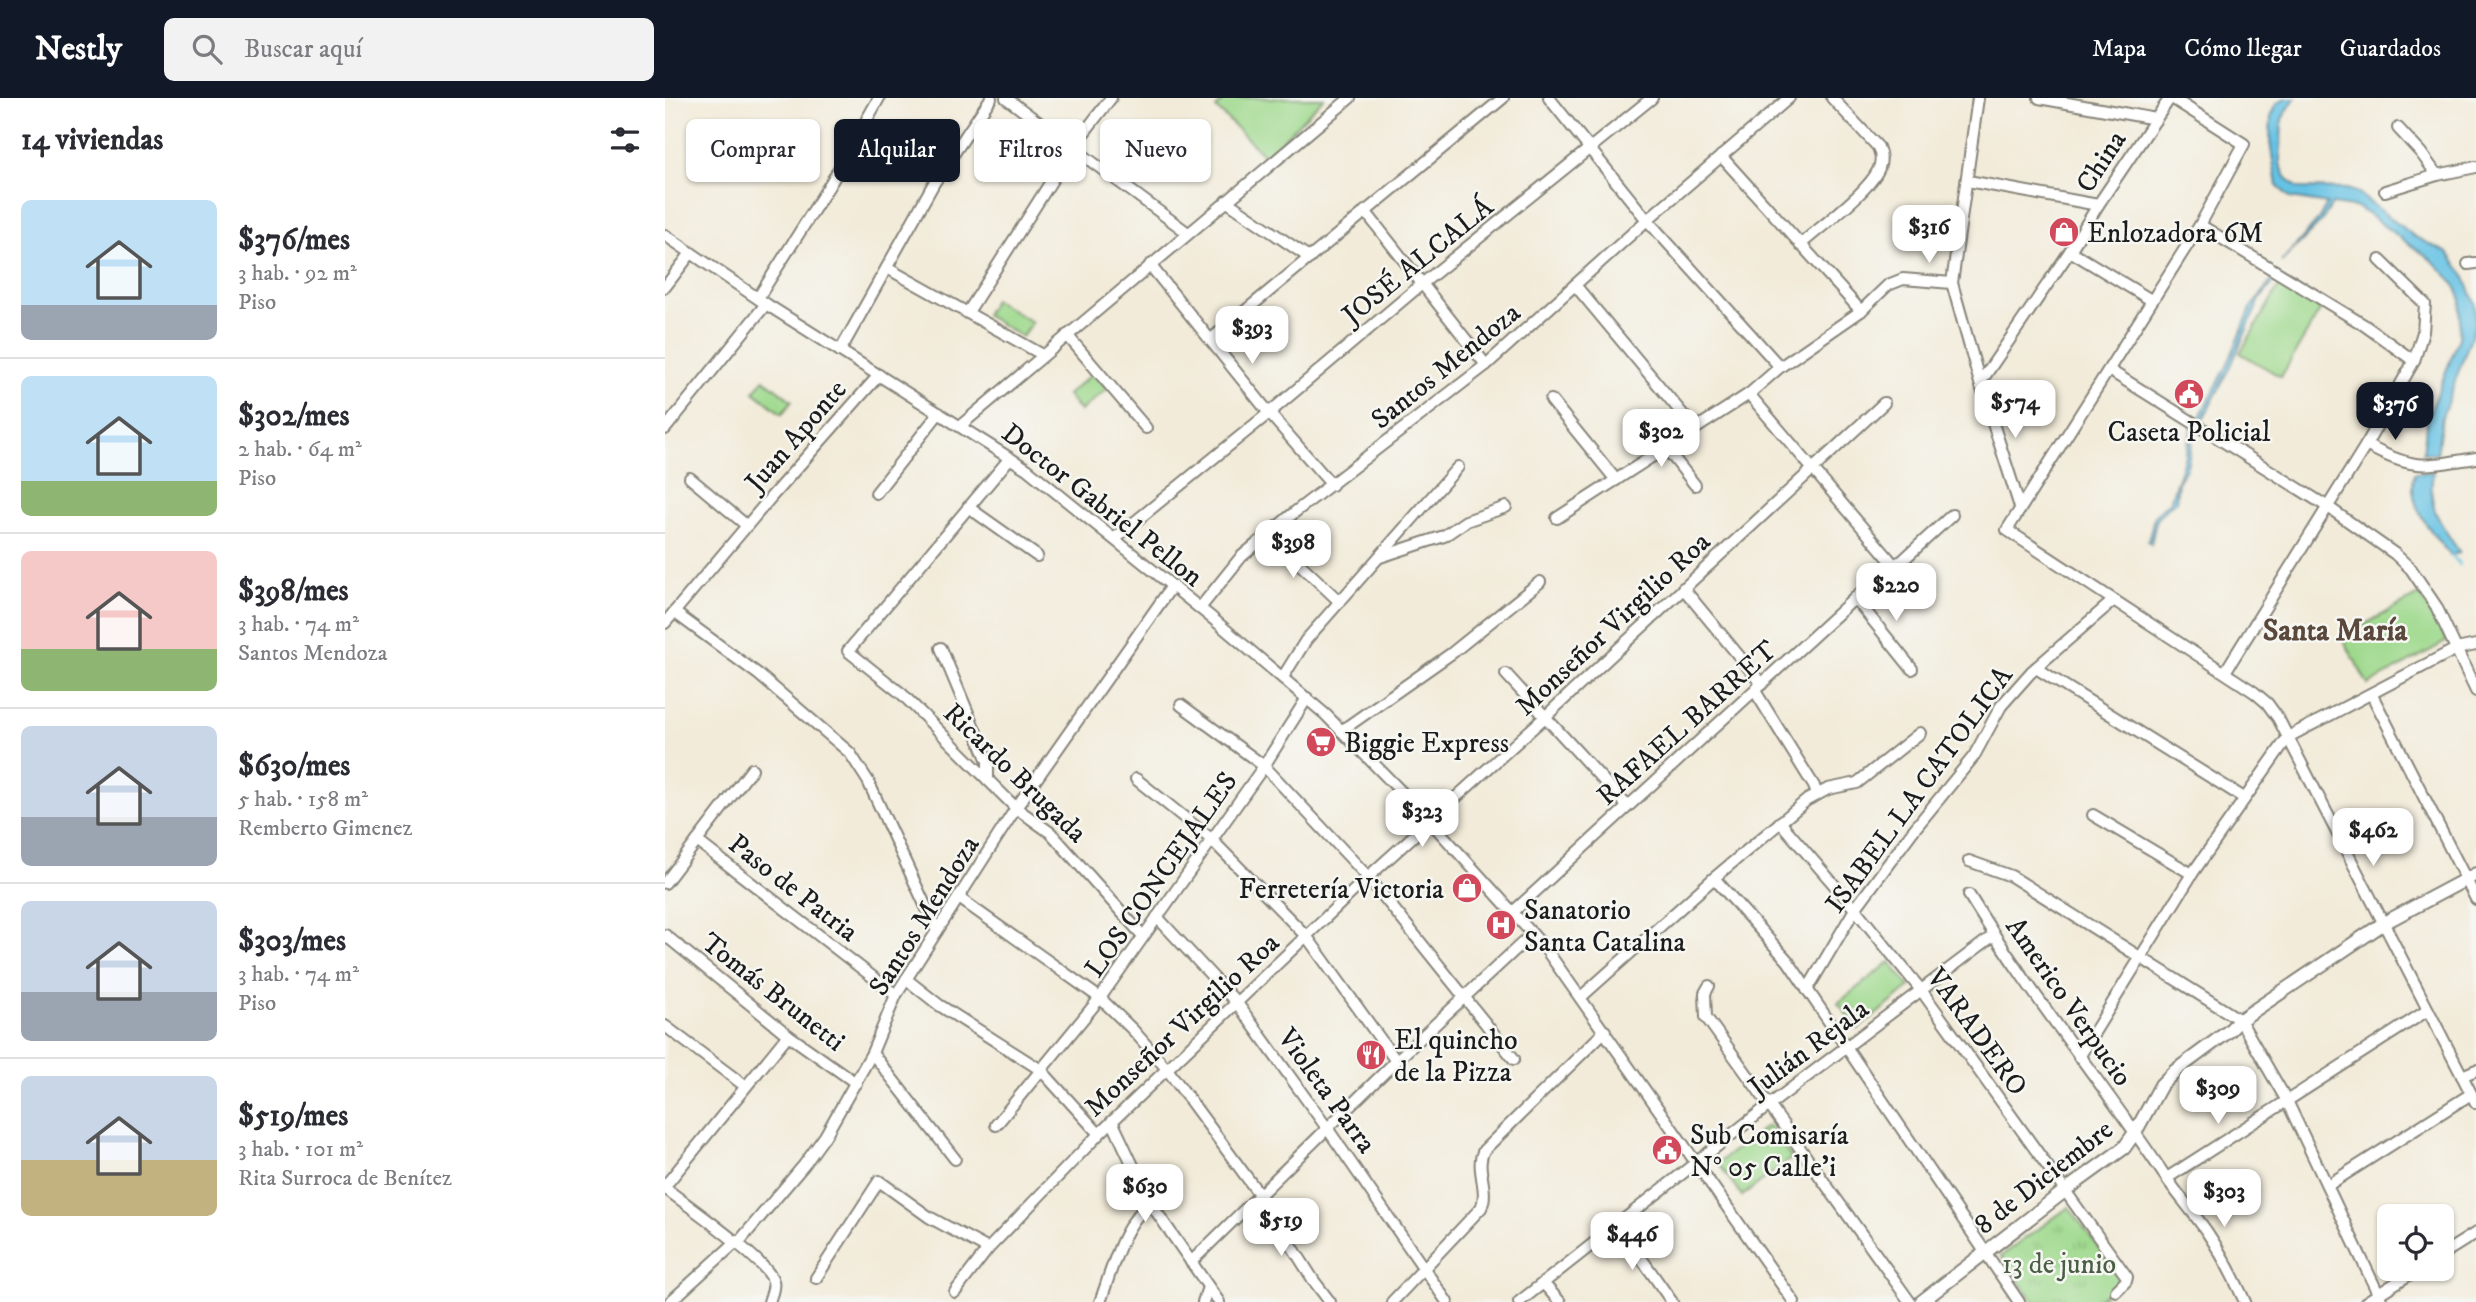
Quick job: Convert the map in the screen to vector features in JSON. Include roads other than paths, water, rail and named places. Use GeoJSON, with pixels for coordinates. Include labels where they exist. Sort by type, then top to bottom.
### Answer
{"type":"FeatureCollection","features":[{"type":"Feature","properties":{"kind":"main road","name":"8 de Diciembre"},"geometry":{"type":"LineString","coordinates":[[1921,1302],[2124,1148],[2161,1085],[2240,1020],[2384,923],[2471,877]]}},
{"type":"Feature","properties":{"kind":"street"},"geometry":{"type":"LineString","coordinates":[[665,429],[762,301],[879,98]]}},
{"type":"Feature","properties":{"kind":"street"},"geometry":{"type":"LineString","coordinates":[[840,351],[934,183],[991,98]]}},
{"type":"Feature","properties":{"kind":"street"},"geometry":{"type":"LineString","coordinates":[[1006,98],[1035,119]]}},
{"type":"Feature","properties":{"kind":"street"},"geometry":{"type":"LineString","coordinates":[[1086,130],[1111,98]]}},
{"type":"Feature","properties":{"kind":"street"},"geometry":{"type":"LineString","coordinates":[[960,426],[1350,98]]}},
{"type":"Feature","properties":{"kind":"street"},"geometry":{"type":"LineString","coordinates":[[1210,340],[1503,98]]}},
{"type":"Feature","properties":{"kind":"street"},"geometry":{"type":"LineString","coordinates":[[1549,98],[1647,220],[1780,367]]}},
{"type":"Feature","properties":{"kind":"street","name":"JOSÉ ALCALÁ"},"geometry":{"type":"LineString","coordinates":[[1115,538],[1652,98]]}},
{"type":"Feature","properties":{"kind":"street","name":"Santos Mendoza"},"geometry":{"type":"LineString","coordinates":[[1200,608],[1241,557],[1486,365],[1647,220],[1789,98]]}},
{"type":"Feature","properties":{"kind":"street"},"geometry":{"type":"LineString","coordinates":[[1800,245],[1869,184],[1879,169],[1882,156],[1878,148],[1832,98]]}},
{"type":"Feature","properties":{"kind":"street"},"geometry":{"type":"LineString","coordinates":[[1978,98],[1952,283],[1980,383],[2021,507]]}},
{"type":"Feature","properties":{"kind":"street"},"geometry":{"type":"LineString","coordinates":[[2039,98],[2156,119]]}},
{"type":"Feature","properties":{"kind":"street"},"geometry":{"type":"LineString","coordinates":[[2171,98],[2244,144],[2200,225],[2007,530],[2225,672],[2267,703],[2288,737],[2474,1098],[2327,1185]]}},
{"type":"Feature","properties":{"kind":"street","name":"China"},"geometry":{"type":"LineString","coordinates":[[1980,383],[2171,98]]}},
{"type":"Feature","properties":{"kind":"street"},"geometry":{"type":"LineString","coordinates":[[2398,128],[2437,174]]}},
{"type":"Feature","properties":{"kind":"street"},"geometry":{"type":"LineString","coordinates":[[1721,156],[1861,311]]}},
{"type":"Feature","properties":{"kind":"street"},"geometry":{"type":"LineString","coordinates":[[1086,157],[1188,233]]}},
{"type":"Feature","properties":{"kind":"street"},"geometry":{"type":"LineString","coordinates":[[2385,191],[2437,174],[2476,167]]}},
{"type":"Feature","properties":{"kind":"street"},"geometry":{"type":"LineString","coordinates":[[1968,181],[2098,205]]}},
{"type":"Feature","properties":{"kind":"street"},"geometry":{"type":"LineString","coordinates":[[968,312],[1051,182]]}},
{"type":"Feature","properties":{"kind":"street"},"geometry":{"type":"LineString","coordinates":[[1226,201],[1310,258]]}},
{"type":"Feature","properties":{"kind":"street"},"geometry":{"type":"LineString","coordinates":[[1365,211],[1486,365]]}},
{"type":"Feature","properties":{"kind":"street"},"geometry":{"type":"LineString","coordinates":[[2200,225],[2364,325],[2414,361]]}},
{"type":"Feature","properties":{"kind":"street","name":"Doctor Gabriel Pellon"},"geometry":{"type":"LineString","coordinates":[[665,235],[762,301],[1027,468],[1283,677],[1342,731],[1429,820],[1532,934],[1581,997],[1794,1302]]}},
{"type":"Feature","properties":{"kind":"street"},"geometry":{"type":"LineString","coordinates":[[2070,251],[2151,300]]}},
{"type":"Feature","properties":{"kind":"street"},"geometry":{"type":"LineString","coordinates":[[665,288],[691,253]]}},
{"type":"Feature","properties":{"kind":"street"},"geometry":{"type":"LineString","coordinates":[[2225,672],[2366,445],[2414,361],[2423,332],[2425,304],[2381,260]]}},
{"type":"Feature","properties":{"kind":"street"},"geometry":{"type":"LineString","coordinates":[[1150,265],[1269,413],[1332,485]]}},
{"type":"Feature","properties":{"kind":"street"},"geometry":{"type":"LineString","coordinates":[[887,268],[1043,355]]}},
{"type":"Feature","properties":{"kind":"street"},"geometry":{"type":"LineString","coordinates":[[1557,518],[1749,394],[1780,367],[1861,311],[1888,285],[1903,279],[1952,283]]}},
{"type":"Feature","properties":{"kind":"street"},"geometry":{"type":"LineString","coordinates":[[1575,285],[1695,429]]}},
{"type":"Feature","properties":{"kind":"street"},"geometry":{"type":"LineString","coordinates":[[1067,335],[1146,428]]}},
{"type":"Feature","properties":{"kind":"street"},"geometry":{"type":"LineString","coordinates":[[2109,370],[2328,507],[2395,554],[2411,569],[2435,606],[2476,691]]}},
{"type":"Feature","properties":{"kind":"street","name":"Juan Aponte"},"geometry":{"type":"LineString","coordinates":[[665,623],[746,525],[879,375]]}},
{"type":"Feature","properties":{"kind":"street"},"geometry":{"type":"LineString","coordinates":[[1749,394],[1890,560],[1891,565]]}},
{"type":"Feature","properties":{"kind":"street"},"geometry":{"type":"LineString","coordinates":[[1551,400],[1616,480]]}},
{"type":"Feature","properties":{"kind":"street","name":"Monseñor Virgilio Roa"},"geometry":{"type":"LineString","coordinates":[[955,1292],[988,1249],[1098,1134],[1429,820],[1546,716],[1884,403]]}},
{"type":"Feature","properties":{"kind":"street"},"geometry":{"type":"LineString","coordinates":[[876,493],[939,413]]}},
{"type":"Feature","properties":{"kind":"street"},"geometry":{"type":"LineString","coordinates":[[2366,445],[2413,465],[2476,458]]}},
{"type":"Feature","properties":{"kind":"street"},"geometry":{"type":"LineString","coordinates":[[1665,448],[1695,485]]}},
{"type":"Feature","properties":{"kind":"street"},"geometry":{"type":"LineString","coordinates":[[1010,458],[968,507],[1037,556]]}},
{"type":"Feature","properties":{"kind":"street"},"geometry":{"type":"LineString","coordinates":[[1283,677],[1306,640],[1458,467]]}},
{"type":"Feature","properties":{"kind":"street"},"geometry":{"type":"LineString","coordinates":[[690,478],[746,525]]}},
{"type":"Feature","properties":{"kind":"street","name":"Ricardo Brugada"},"geometry":{"type":"LineString","coordinates":[[968,507],[848,651],[902,694],[1016,808],[1051,833],[1143,936]]}},
{"type":"Feature","properties":{"kind":"street"},"geometry":{"type":"LineString","coordinates":[[1378,559],[1444,536],[1466,521],[1506,507]]}},
{"type":"Feature","properties":{"kind":"street","name":"RAFAEL BARRET"},"geometry":{"type":"LineString","coordinates":[[1513,912],[1891,565],[1902,561],[1952,515]]}},
{"type":"Feature","properties":{"kind":"street"},"geometry":{"type":"LineString","coordinates":[[1268,534],[1340,602]]}},
{"type":"Feature","properties":{"kind":"street"},"geometry":{"type":"LineString","coordinates":[[1342,731],[1452,653],[1540,582]]}},
{"type":"Feature","properties":{"kind":"street","name":"Santos Mendoza"},"geometry":{"type":"LineString","coordinates":[[670,1302],[737,1243],[804,1165],[825,1136],[872,1054],[896,995],[906,979],[1016,808],[1173,586]]}},
{"type":"Feature","properties":{"kind":"street"},"geometry":{"type":"LineString","coordinates":[[1683,588],[1759,687],[1817,795]]}},
{"type":"Feature","properties":{"kind":"street"},"geometry":{"type":"LineString","coordinates":[[1855,598],[1912,668]]}},
{"type":"Feature","properties":{"kind":"street","name":"ISABEL LA CATOLICA"},"geometry":{"type":"LineString","coordinates":[[1807,990],[1855,909],[1974,756],[2001,706],[2036,668],[2114,600]]}},
{"type":"Feature","properties":{"kind":"street"},"geometry":{"type":"LineString","coordinates":[[674,612],[758,674],[850,752],[867,781],[937,931]]}},
{"type":"Feature","properties":{"kind":"street"},"geometry":{"type":"LineString","coordinates":[[2079,1057],[2192,874],[2288,737],[2456,649],[2476,645]]}},
{"type":"Feature","properties":{"kind":"street"},"geometry":{"type":"LineString","coordinates":[[941,648],[988,761],[988,780]]}},
{"type":"Feature","properties":{"kind":"street"},"geometry":{"type":"LineString","coordinates":[[2036,668],[2244,798]]}},
{"type":"Feature","properties":{"kind":"street"},"geometry":{"type":"LineString","coordinates":[[1506,674],[1627,806]]}},
{"type":"Feature","properties":{"kind":"street"},"geometry":{"type":"LineString","coordinates":[[2372,695],[2471,877],[2476,899]]}},
{"type":"Feature","properties":{"kind":"street","name":"LOS CONCEJALES"},"geometry":{"type":"LineString","coordinates":[[996,1125],[1100,998],[1264,766],[1307,698]]}},
{"type":"Feature","properties":{"kind":"street"},"geometry":{"type":"LineString","coordinates":[[1181,705],[1264,766],[1368,877],[1514,1059]]}},
{"type":"Feature","properties":{"kind":"street"},"geometry":{"type":"LineString","coordinates":[[1581,997],[1780,822],[1828,789],[1857,783],[1920,733]]}},
{"type":"Feature","properties":{"kind":"street"},"geometry":{"type":"LineString","coordinates":[[665,883],[752,769]]}},
{"type":"Feature","properties":{"kind":"street"},"geometry":{"type":"LineString","coordinates":[[1136,779],[1211,839],[1307,937],[1396,1061]]}},
{"type":"Feature","properties":{"kind":"street"},"geometry":{"type":"LineString","coordinates":[[2093,815],[2192,874]]}},
{"type":"Feature","properties":{"kind":"street","name":"VARADERO"},"geometry":{"type":"LineString","coordinates":[[1780,822],[1921,990],[2066,1190],[2127,1277],[2116,1291]]}},
{"type":"Feature","properties":{"kind":"street","name":"Paso de Patria"},"geometry":{"type":"LineString","coordinates":[[697,841],[896,995]]}},
{"type":"Feature","properties":{"kind":"street"},"geometry":{"type":"LineString","coordinates":[[1969,861],[2011,876],[2240,1020],[2287,1101],[2380,1298]]}},
{"type":"Feature","properties":{"kind":"street"},"geometry":{"type":"LineString","coordinates":[[1714,878],[1778,949],[1847,1045],[2019,1302]]}},
{"type":"Feature","properties":{"kind":"street","name":"Americo Verpucio"},"geometry":{"type":"LineString","coordinates":[[1969,895],[2079,1057],[2136,1131],[2208,1233],[2245,1302]]}},
{"type":"Feature","properties":{"kind":"street","name":"LOS CONCEJALES"},"geometry":{"type":"LineString","coordinates":[[959,898],[1100,998],[1133,1031],[1167,1069],[1259,1194],[1330,1302]]}},
{"type":"Feature","properties":{"kind":"street","name":"Violeta Parra"},"geometry":{"type":"LineString","coordinates":[[1157,917],[1237,1003],[1447,1302]]}},
{"type":"Feature","properties":{"kind":"street"},"geometry":{"type":"LineString","coordinates":[[1191,1262],[1396,1061],[1532,934]]}},
{"type":"Feature","properties":{"kind":"street","name":"Tomás Brunetti"},"geometry":{"type":"LineString","coordinates":[[665,935],[788,1035],[856,1083]]}},
{"type":"Feature","properties":{"kind":"street","name":"Julián Rejala"},"geometry":{"type":"LineString","coordinates":[[1519,1302],[1767,1106],[1994,935]]}},
{"type":"Feature","properties":{"kind":"street"},"geometry":{"type":"LineString","coordinates":[[906,979],[939,1005],[1041,1070],[1098,1134]]}},
{"type":"Feature","properties":{"kind":"street"},"geometry":{"type":"LineString","coordinates":[[1709,986],[1705,993],[1706,1017],[1767,1106],[1910,1302]]}},
{"type":"Feature","properties":{"kind":"street"},"geometry":{"type":"LineString","coordinates":[[2167,1178],[2428,1010]]}},
{"type":"Feature","properties":{"kind":"street"},"geometry":{"type":"LineString","coordinates":[[665,1026],[745,1087]]}},
{"type":"Feature","properties":{"kind":"street"},"geometry":{"type":"LineString","coordinates":[[1392,1302],[1481,1208],[1485,1200],[1479,1159],[1483,1150],[1605,1031]]}},
{"type":"Feature","properties":{"kind":"street"},"geometry":{"type":"LineString","coordinates":[[769,1302],[773,1279],[737,1243],[665,1187],[788,1035]]}},
{"type":"Feature","properties":{"kind":"street"},"geometry":{"type":"LineString","coordinates":[[872,1054],[955,1159]]}},
{"type":"Feature","properties":{"kind":"street"},"geometry":{"type":"LineString","coordinates":[[2462,1076],[2476,1070]]}},
{"type":"Feature","properties":{"kind":"street"},"geometry":{"type":"LineString","coordinates":[[1112,1121],[1151,1204],[1219,1302]]}},
{"type":"Feature","properties":{"kind":"street"},"geometry":{"type":"LineString","coordinates":[[816,1278],[879,1181],[929,1217],[988,1249]]}},
{"type":"Feature","properties":{"kind":"street"},"geometry":{"type":"LineString","coordinates":[[1100,1302],[1128,1230],[1142,1209],[1151,1204]]}},
{"type":"Feature","properties":{"kind":"street"},"geometry":{"type":"LineString","coordinates":[[1618,1224],[1672,1302]]}},
{"type":"Feature","properties":{"kind":"street"},"geometry":{"type":"LineString","coordinates":[[2454,1247],[2476,1233]]}},
{"type":"Feature","properties":{"kind":"street"},"geometry":{"type":"LineString","coordinates":[[2366,1302],[2380,1298],[2402,1281]]}},
{"type":"Feature","properties":{"kind":"street"},"geometry":{"type":"LineString","coordinates":[[1543,1283],[1560,1302]]}},
{"type":"Feature","properties":{"kind":"street"},"geometry":{"type":"LineString","coordinates":[[1203,1302],[1208,1287]]}},
{"type":"Feature","properties":{"kind":"water"},"geometry":{"type":"Polygon","coordinates":[[[2286,98],[2295,98],[2282,119],[2280,164],[2286,177],[2298,188],[2347,189],[2356,192],[2415,237],[2448,253],[2464,275],[2475,303],[2476,323],[2442,417],[2437,453],[2423,453],[2427,420],[2459,338],[2461,300],[2454,283],[2434,262],[2359,208],[2332,204],[2322,221],[2281,262],[2319,219],[2327,204],[2291,198],[2277,186],[2270,142],[2271,115],[2276,104],[2286,98]]]}},
{"type":"Feature","properties":{"kind":"water"},"geometry":{"type":"Polygon","coordinates":[[[2276,275],[2279,276],[2260,299],[2229,370],[2203,419],[2199,418],[2226,368],[2251,308],[2276,275]]]}},
{"type":"Feature","properties":{"kind":"water"},"geometry":{"type":"Polygon","coordinates":[[[2192,425],[2195,427],[2187,466],[2178,481],[2176,501],[2157,519],[2151,544],[2148,541],[2154,519],[2170,502],[2192,425]]]}},
{"type":"Feature","properties":{"kind":"water"},"geometry":{"type":"Polygon","coordinates":[[[2433,472],[2432,496],[2437,515],[2460,553],[2450,555],[2428,527],[2417,506],[2413,484],[2415,473],[2433,472]]]}},
{"type":"Feature","properties":{"kind":"waterway"},"geometry":{"type":"LineString","coordinates":[[2451,554],[2460,565]]}},
{"type":"Feature","properties":{"kind":"place","name":"Enlozadora 6M"},"geometry":{"type":"Point","coordinates":[2064,232]}},
{"type":"Feature","properties":{"kind":"place","name":"Caseta Policial"},"geometry":{"type":"Point","coordinates":[2189,394]}},
{"type":"Feature","properties":{"kind":"place","name":"Biggie Express"},"geometry":{"type":"Point","coordinates":[1321,742]}},
{"type":"Feature","properties":{"kind":"place","name":"Ferretería Victoria"},"geometry":{"type":"Point","coordinates":[1467,888]}},
{"type":"Feature","properties":{"kind":"place","name":"Sanatorio Santa Catalina"},"geometry":{"type":"Point","coordinates":[1501,925]}},
{"type":"Feature","properties":{"kind":"place","name":"El quincho de la Pizza"},"geometry":{"type":"Point","coordinates":[1371,1055]}},
{"type":"Feature","properties":{"kind":"place","name":"Sub Comisaría N° 05 Calle'i"},"geometry":{"type":"Point","coordinates":[1667,1150]}},
{"type":"Feature","properties":{"kind":"district","name":"Santa María"},"geometry":{"type":"Point","coordinates":[2335,630]}},
{"type":"Feature","properties":{"kind":"park label","name":"13 de junio"},"geometry":{"type":"Point","coordinates":[2059,1263]}}]}
